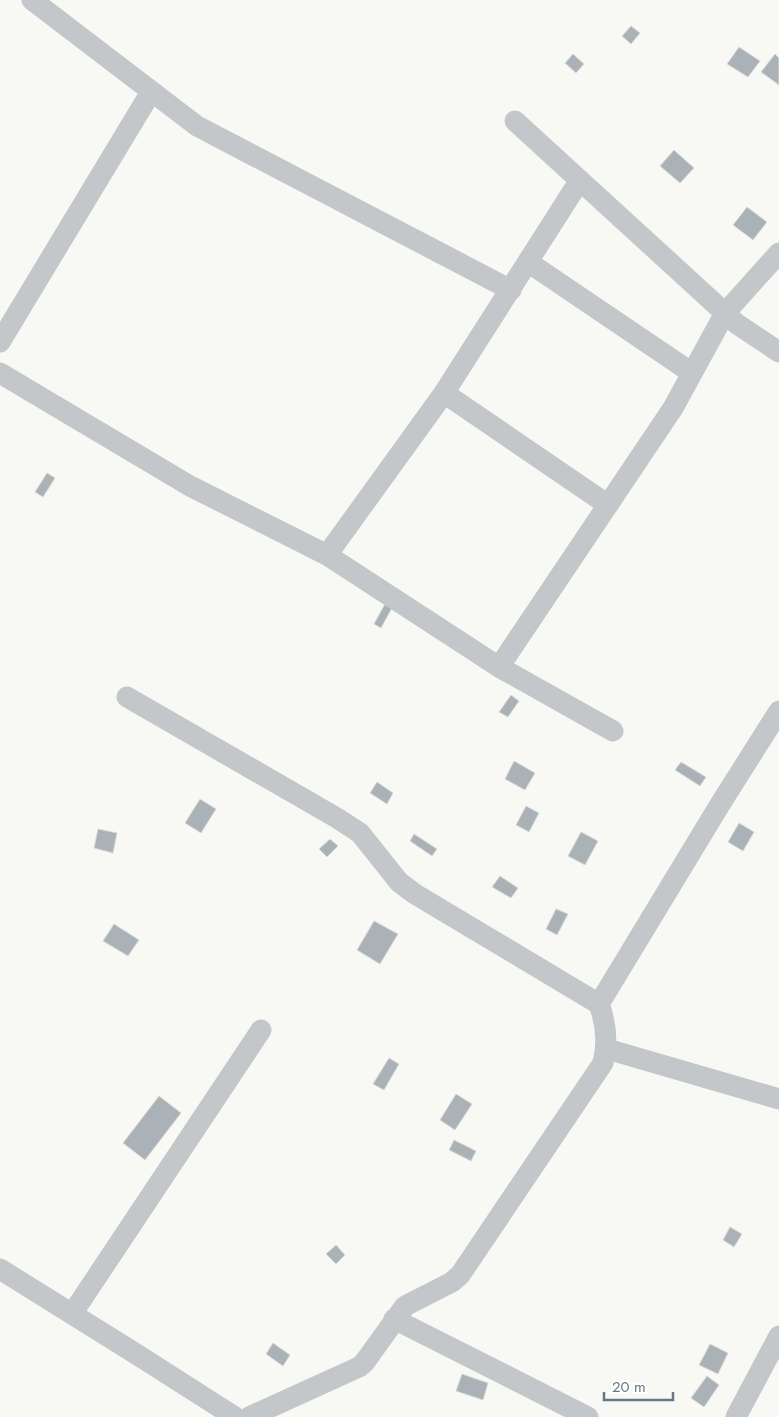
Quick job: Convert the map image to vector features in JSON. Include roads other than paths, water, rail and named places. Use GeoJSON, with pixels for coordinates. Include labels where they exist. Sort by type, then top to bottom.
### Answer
{"type":"FeatureCollection","features":[{"type":"Feature","properties":{"kind":"street"},"geometry":{"type":"LineString","coordinates":[[32,0],[197,126],[511,290]]}},
{"type":"Feature","properties":{"kind":"street"},"geometry":{"type":"LineString","coordinates":[[0,342],[151,92]]}},
{"type":"Feature","properties":{"kind":"street"},"geometry":{"type":"LineString","coordinates":[[515,121],[737,324],[779,352]]}},
{"type":"Feature","properties":{"kind":"street"},"geometry":{"type":"LineString","coordinates":[[327,554],[444,393],[580,180]]}},
{"type":"Feature","properties":{"kind":"street"},"geometry":{"type":"LineString","coordinates":[[500,667],[673,408],[725,313],[779,253]]}},
{"type":"Feature","properties":{"kind":"street"},"geometry":{"type":"LineString","coordinates":[[528,262],[692,373]]}},
{"type":"Feature","properties":{"kind":"street"},"geometry":{"type":"LineString","coordinates":[[0,373],[190,486],[327,554],[500,667],[613,731]]}},
{"type":"Feature","properties":{"kind":"street"},"geometry":{"type":"LineString","coordinates":[[444,393],[608,505]]}},
{"type":"Feature","properties":{"kind":"street"},"geometry":{"type":"LineString","coordinates":[[127,697],[360,833],[399,882],[415,894],[599,1004],[603,1013],[607,1049],[603,1063],[460,1275],[452,1282],[405,1306],[364,1363],[359,1367],[249,1417]]}},
{"type":"Feature","properties":{"kind":"street"},"geometry":{"type":"LineString","coordinates":[[599,1004],[779,711]]}},
{"type":"Feature","properties":{"kind":"street"},"geometry":{"type":"LineString","coordinates":[[72,1314],[261,1030]]}},
{"type":"Feature","properties":{"kind":"street"},"geometry":{"type":"LineString","coordinates":[[607,1049],[779,1099]]}},
{"type":"Feature","properties":{"kind":"street"},"geometry":{"type":"LineString","coordinates":[[0,1269],[235,1417]]}},
{"type":"Feature","properties":{"kind":"street"},"geometry":{"type":"LineString","coordinates":[[394,1319],[588,1417]]}},
{"type":"Feature","properties":{"kind":"street"},"geometry":{"type":"LineString","coordinates":[[736,1417],[779,1336]]}}]}
